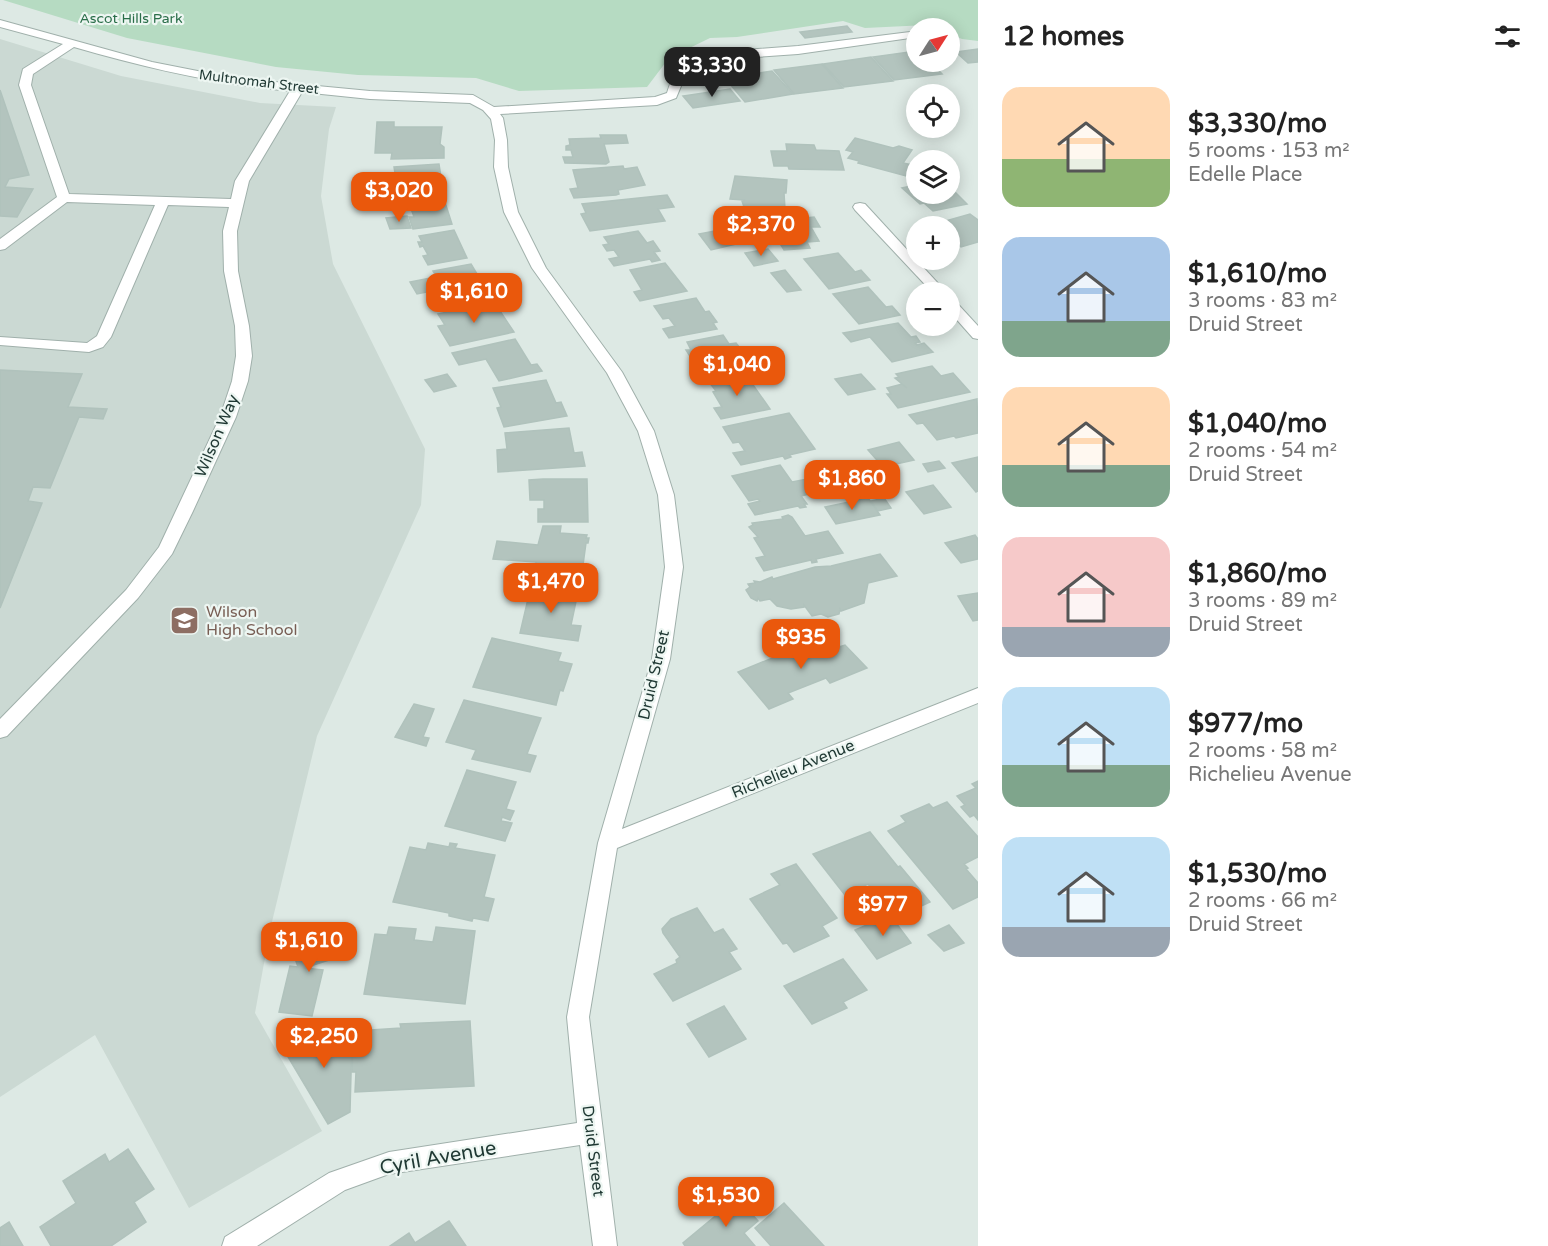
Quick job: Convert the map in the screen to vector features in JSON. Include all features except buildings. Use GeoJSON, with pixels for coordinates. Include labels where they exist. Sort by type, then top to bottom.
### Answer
{"type":"FeatureCollection","features":[{"type":"Feature","properties":{"kind":"street","name":"Multnomah Street"},"geometry":{"type":"LineString","coordinates":[[0,23],[150,65],[233,82],[370,95],[455,97],[473,99],[489,109]]}},
{"type":"Feature","properties":{"kind":"street"},"geometry":{"type":"LineString","coordinates":[[489,109],[657,101],[672,95],[680,73],[694,58],[798,50],[906,36]]}},
{"type":"Feature","properties":{"kind":"street"},"geometry":{"type":"LineString","coordinates":[[64,198],[25,85],[27,72],[73,44]]}},
{"type":"Feature","properties":{"kind":"street","name":"Wilson Way"},"geometry":{"type":"LineString","coordinates":[[0,731],[132,594],[166,550],[228,417],[240,381],[244,356],[242,326],[231,271],[230,231],[242,181],[298,88]]}},
{"type":"Feature","properties":{"kind":"street","name":"Druid Street"},"geometry":{"type":"LineString","coordinates":[[489,109],[497,118],[501,140],[501,167],[511,212],[540,268],[614,372],[646,431],[666,495],[674,567],[661,659],[608,843],[578,1017],[605,1246]]}},
{"type":"Feature","properties":{"kind":"street"},"geometry":{"type":"LineString","coordinates":[[0,246],[64,198],[237,203]]}},
{"type":"Feature","properties":{"kind":"street"},"geometry":{"type":"LineString","coordinates":[[0,341],[89,348],[99,344],[163,201]]}},
{"type":"Feature","properties":{"kind":"street"},"geometry":{"type":"LineString","coordinates":[[860,207],[930,282]]}},
{"type":"Feature","properties":{"kind":"street"},"geometry":{"type":"LineString","coordinates":[[960,315],[978,335]]}},
{"type":"Feature","properties":{"kind":"street","name":"Richelieu Avenue"},"geometry":{"type":"LineString","coordinates":[[608,843],[978,695]]}},
{"type":"Feature","properties":{"kind":"street","name":"Cyril Avenue"},"geometry":{"type":"LineString","coordinates":[[234,1246],[338,1181],[389,1163],[590,1132]]}},
{"type":"Feature","properties":{"kind":"shaded area","name":"Wilson High School"},"geometry":{"type":"Polygon","coordinates":[[[0,39],[121,76],[260,103],[336,107],[329,129],[321,196],[333,264],[425,449],[421,505],[317,736],[270,930],[255,1013],[322,1131],[189,1208],[95,1035],[0,1097],[0,39]]]}},
{"type":"Feature","properties":{"kind":"green space","name":"Ascot Hills Park"},"geometry":{"type":"Polygon","coordinates":[[[3,0],[978,0],[978,41],[960,38],[960,18],[906,18],[906,26],[865,28],[843,21],[737,37],[710,38],[669,58],[647,87],[519,91],[476,78],[358,75],[276,67],[127,38],[3,0]]]}},
{"type":"Feature","properties":{"kind":"place","name":"Wilson High School"},"geometry":{"type":"Point","coordinates":[185,621]}}]}
